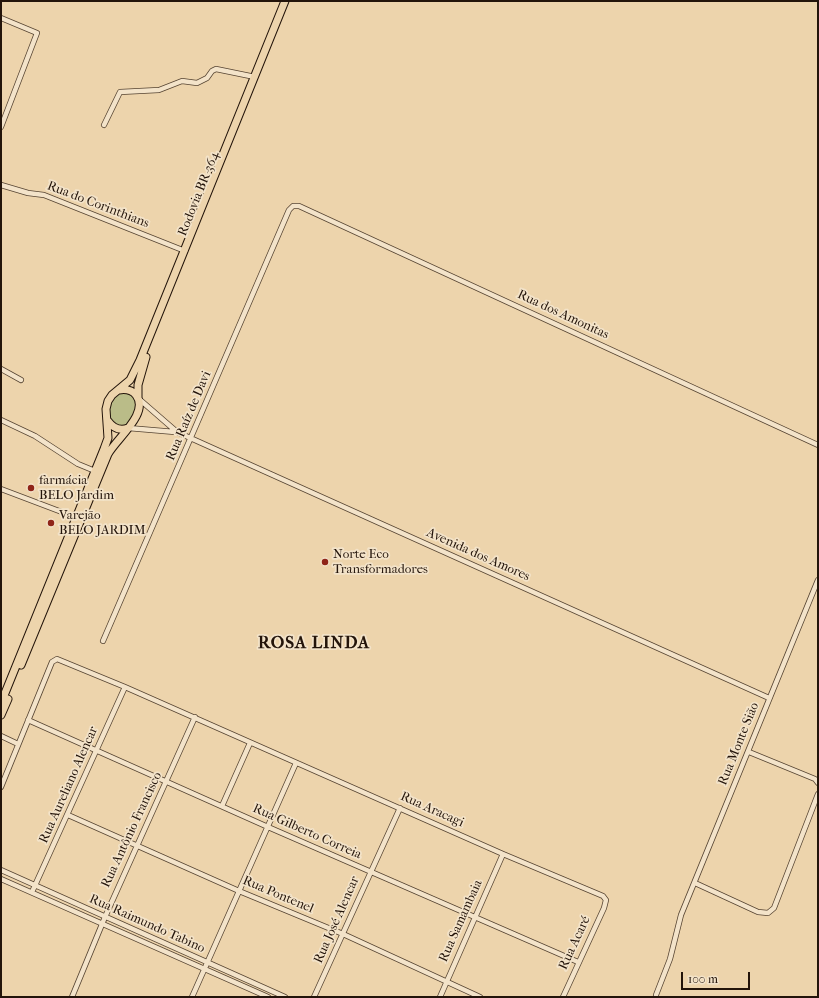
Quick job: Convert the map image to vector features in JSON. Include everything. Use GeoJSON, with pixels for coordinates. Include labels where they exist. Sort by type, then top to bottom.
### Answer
{"type":"FeatureCollection","features":[{"type":"Feature","properties":{"kind":"highway"},"geometry":{"type":"LineString","coordinates":[[1,703],[108,438],[106,409],[108,401],[130,380],[134,373],[185,251],[285,1]]}},
{"type":"Feature","properties":{"kind":"highway","name":"Rodovia BR-364"},"geometry":{"type":"LineString","coordinates":[[138,398],[139,379],[146,358],[290,1]]}},
{"type":"Feature","properties":{"kind":"highway"},"geometry":{"type":"LineString","coordinates":[[1,715],[108,454],[137,416],[139,408],[138,398],[129,390],[119,390]]}},
{"type":"Feature","properties":{"kind":"highway"},"geometry":{"type":"LineString","coordinates":[[108,421],[115,428],[128,428]]}},
{"type":"Feature","properties":{"kind":"street"},"geometry":{"type":"LineString","coordinates":[[1,18],[37,33],[1,127]]}},
{"type":"Feature","properties":{"kind":"street"},"geometry":{"type":"LineString","coordinates":[[104,125],[120,92],[159,90],[182,81],[197,83],[208,78],[212,71],[216,69],[255,77]]}},
{"type":"Feature","properties":{"kind":"street","name":"Rua do Corinthians"},"geometry":{"type":"LineString","coordinates":[[1,185],[28,193],[44,195],[185,251]]}},
{"type":"Feature","properties":{"kind":"street","name":"Rua Raíz de Davi"},"geometry":{"type":"LineString","coordinates":[[104,641],[289,210],[293,206],[299,206]]}},
{"type":"Feature","properties":{"kind":"street","name":"Rua dos Amonitas"},"geometry":{"type":"LineString","coordinates":[[299,206],[818,445]]}},
{"type":"Feature","properties":{"kind":"street"},"geometry":{"type":"LineString","coordinates":[[1,369],[21,380]]}},
{"type":"Feature","properties":{"kind":"street","name":"Avenida dos Amores"},"geometry":{"type":"LineString","coordinates":[[138,398],[177,432],[191,439],[769,698]]}},
{"type":"Feature","properties":{"kind":"street"},"geometry":{"type":"LineString","coordinates":[[1,420],[35,436],[78,464],[95,471]]}},
{"type":"Feature","properties":{"kind":"street","name":"Avenida dos Amores"},"geometry":{"type":"LineString","coordinates":[[128,428],[177,432]]}},
{"type":"Feature","properties":{"kind":"street"},"geometry":{"type":"LineString","coordinates":[[1,489],[75,517]]}},
{"type":"Feature","properties":{"kind":"street","name":"Rua Monte Sião"},"geometry":{"type":"LineString","coordinates":[[656,995],[670,959],[681,915],[749,752],[769,698],[818,580]]}},
{"type":"Feature","properties":{"kind":"street"},"geometry":{"type":"LineString","coordinates":[[1,787],[54,659],[195,717],[250,743],[222,806]]}},
{"type":"Feature","properties":{"kind":"street","name":"Rua Aureliano Alencar"},"geometry":{"type":"LineString","coordinates":[[32,892],[125,687]]}},
{"type":"Feature","properties":{"kind":"street","name":"Rua Antônio Francisco"},"geometry":{"type":"LineString","coordinates":[[74,996],[102,923],[195,717]]}},
{"type":"Feature","properties":{"kind":"street","name":"Rua Gilberto Correia"},"geometry":{"type":"LineString","coordinates":[[28,720],[268,827],[578,962]]}},
{"type":"Feature","properties":{"kind":"street"},"geometry":{"type":"LineString","coordinates":[[1,736],[18,744]]}},
{"type":"Feature","properties":{"kind":"street","name":"Rua Aracagi"},"geometry":{"type":"LineString","coordinates":[[250,743],[606,898]]}},
{"type":"Feature","properties":{"kind":"street"},"geometry":{"type":"LineString","coordinates":[[749,752],[815,779],[818,783]]}},
{"type":"Feature","properties":{"kind":"street"},"geometry":{"type":"LineString","coordinates":[[192,997],[296,763]]}},
{"type":"Feature","properties":{"kind":"street"},"geometry":{"type":"LineString","coordinates":[[694,883],[758,912],[768,913],[774,908],[818,794]]}},
{"type":"Feature","properties":{"kind":"street","name":"Rua José Alencar"},"geometry":{"type":"LineString","coordinates":[[314,997],[400,808]]}},
{"type":"Feature","properties":{"kind":"street","name":"Rua Pontenel"},"geometry":{"type":"LineString","coordinates":[[68,815],[239,891],[343,934],[480,997]]}},
{"type":"Feature","properties":{"kind":"street","name":"Rua Samambaia"},"geometry":{"type":"LineString","coordinates":[[440,997],[504,854]]}},
{"type":"Feature","properties":{"kind":"street","name":"Rua Raimundo Tabino"},"geometry":{"type":"LineString","coordinates":[[1,870],[285,997]]}},
{"type":"Feature","properties":{"kind":"street","name":"Rua Raimundo Tabino"},"geometry":{"type":"LineString","coordinates":[[1,879],[147,942],[268,997]]}},
{"type":"Feature","properties":{"kind":"street","name":"Rua Acaré"},"geometry":{"type":"LineString","coordinates":[[563,997],[604,908],[606,898]]}},
{"type":"Feature","properties":{"kind":"street"},"geometry":{"type":"LineString","coordinates":[[147,942],[150,937]]}},
{"type":"Feature","properties":{"kind":"green space"},"geometry":{"type":"Polygon","coordinates":[[[124,392],[135,397],[137,408],[127,426],[121,427],[112,422],[109,409],[110,404],[115,397],[124,392]]]}},
{"type":"Feature","properties":{"kind":"place","name":"farmácia BELO Jardim"},"geometry":{"type":"Point","coordinates":[31,488]}},
{"type":"Feature","properties":{"kind":"place","name":"Varejão BELO JARDIM"},"geometry":{"type":"Point","coordinates":[51,523]}},
{"type":"Feature","properties":{"kind":"place","name":"Norte Eco Transformadores"},"geometry":{"type":"Point","coordinates":[325,562]}},
{"type":"Feature","properties":{"kind":"district","name":"ROSA LINDA"},"geometry":{"type":"Point","coordinates":[314,644]}}]}
